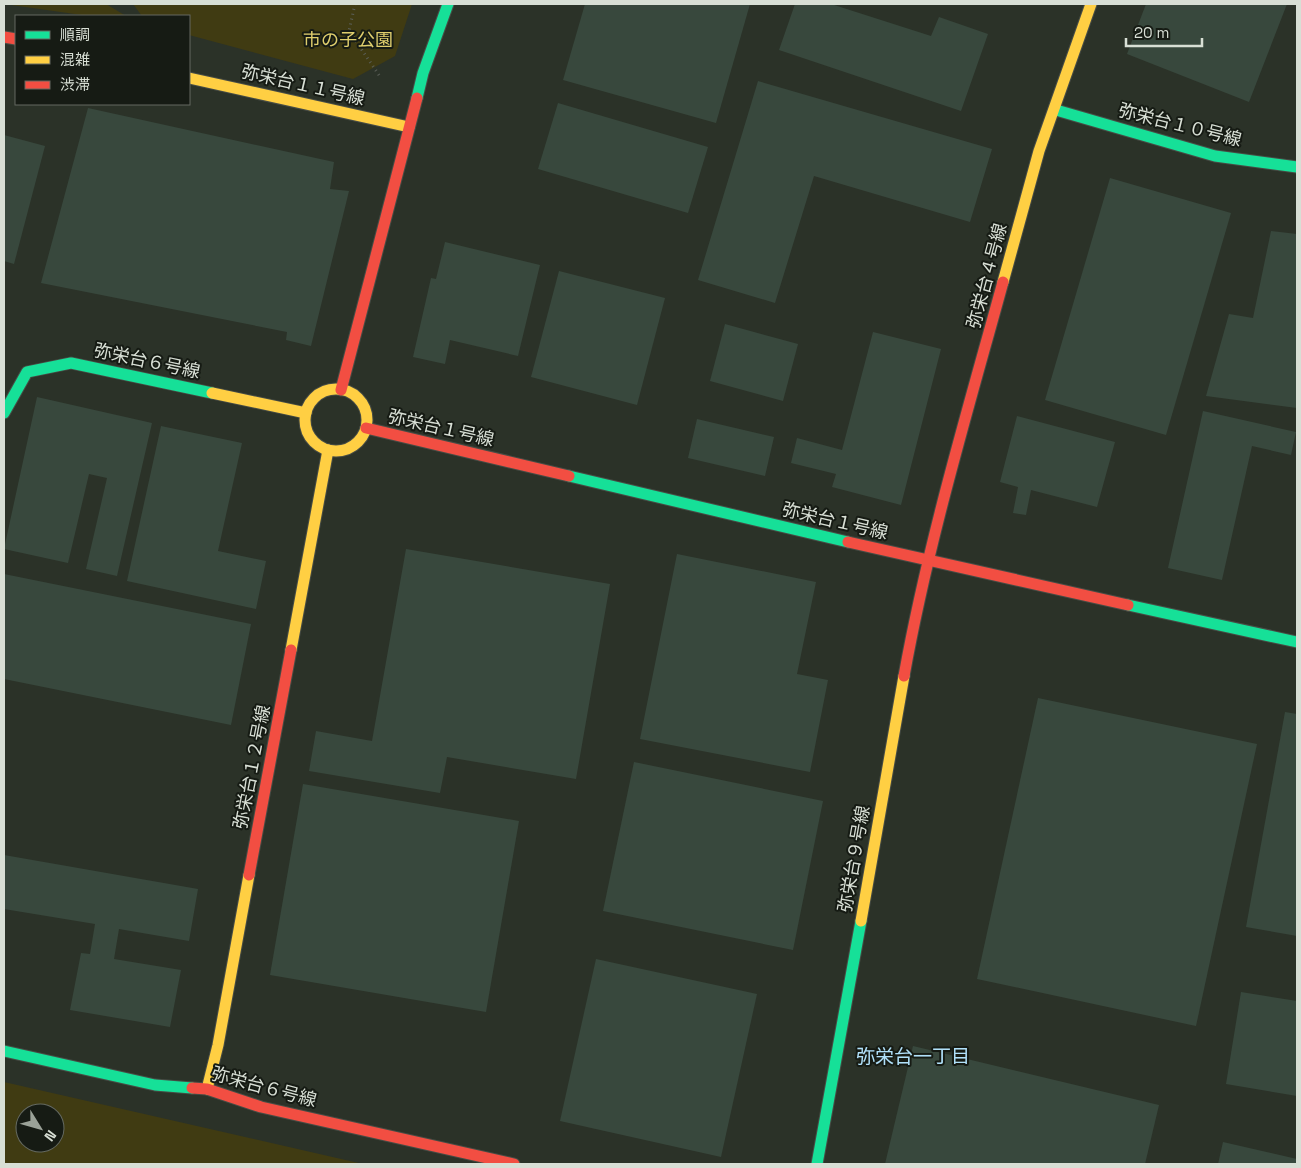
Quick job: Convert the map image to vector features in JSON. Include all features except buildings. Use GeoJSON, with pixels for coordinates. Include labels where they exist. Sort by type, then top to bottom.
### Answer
{"type":"FeatureCollection","features":[{"type":"Feature","properties":{"kind":"street"},"geometry":{"type":"LineString","coordinates":[[341,390],[423,73],[448,4]]}},
{"type":"Feature","properties":{"kind":"street","name":"弥栄台４号線"},"geometry":{"type":"LineString","coordinates":[[929,561],[943,501],[1039,151],[1056,110],[1091,4]]}},
{"type":"Feature","properties":{"kind":"street","name":"弥栄台１１号線"},"geometry":{"type":"LineString","coordinates":[[190,78],[409,127]]}},
{"type":"Feature","properties":{"kind":"street","name":"弥栄台１０号線"},"geometry":{"type":"LineString","coordinates":[[1056,110],[1215,156],[1297,167]]}},
{"type":"Feature","properties":{"kind":"street","name":"弥栄台６号線"},"geometry":{"type":"LineString","coordinates":[[4,413],[27,372],[71,362],[306,413]]}},
{"type":"Feature","properties":{"kind":"street"},"geometry":{"type":"LineString","coordinates":[[328,390],[341,390],[354,395],[362,402],[366,411],[366,428],[360,440],[352,447],[342,451],[328,450],[314,443],[309,435],[306,426],[306,413],[312,400],[319,394],[328,390]]}},
{"type":"Feature","properties":{"kind":"street","name":"弥栄台１号線"},"geometry":{"type":"LineString","coordinates":[[366,428],[929,561],[1297,642]]}},
{"type":"Feature","properties":{"kind":"street","name":"弥栄台１２号線"},"geometry":{"type":"LineString","coordinates":[[207,1089],[218,1045],[328,450]]}},
{"type":"Feature","properties":{"kind":"street","name":"弥栄台９号線"},"geometry":{"type":"LineString","coordinates":[[817,1164],[914,622],[929,561]]}},
{"type":"Feature","properties":{"kind":"street","name":"弥栄台６号線"},"geometry":{"type":"LineString","coordinates":[[4,1050],[155,1085],[207,1089],[261,1107],[514,1164]]}},
{"type":"Feature","properties":{"kind":"path"},"geometry":{"type":"LineString","coordinates":[[355,4],[349,31],[381,78]]}},
{"type":"Feature","properties":{"kind":"green space"},"geometry":{"type":"Polygon","coordinates":[[[4,4],[106,4],[124,15],[82,15],[4,4]]]}},
{"type":"Feature","properties":{"kind":"green space","name":"市の子公園"},"geometry":{"type":"Polygon","coordinates":[[[133,4],[412,4],[395,56],[353,79],[190,35],[190,15],[141,15],[133,4]]]}},
{"type":"Feature","properties":{"kind":"green space"},"geometry":{"type":"Polygon","coordinates":[[[4,1082],[363,1164],[4,1164],[4,1082]]]}},
{"type":"Feature","properties":{"kind":"traffic: fast"},"geometry":{"type":"LineString","coordinates":[[417,98],[423,73],[448,4]]}},
{"type":"Feature","properties":{"kind":"traffic: fast"},"geometry":{"type":"LineString","coordinates":[[1056,110],[1215,156],[1297,167]]}},
{"type":"Feature","properties":{"kind":"traffic: fast"},"geometry":{"type":"LineString","coordinates":[[4,413],[27,372],[71,363],[212,393]]}},
{"type":"Feature","properties":{"kind":"traffic: fast"},"geometry":{"type":"LineString","coordinates":[[569,476],[848,542]]}},
{"type":"Feature","properties":{"kind":"traffic: fast"},"geometry":{"type":"LineString","coordinates":[[1128,605],[1297,642]]}},
{"type":"Feature","properties":{"kind":"traffic: fast"},"geometry":{"type":"LineString","coordinates":[[817,1164],[861,921]]}},
{"type":"Feature","properties":{"kind":"traffic: fast"},"geometry":{"type":"LineString","coordinates":[[4,1051],[155,1085],[192,1088]]}},
{"type":"Feature","properties":{"kind":"traffic: slow"},"geometry":{"type":"LineString","coordinates":[[1003,282],[1039,151],[1091,4]]}},
{"type":"Feature","properties":{"kind":"traffic: slow"},"geometry":{"type":"LineString","coordinates":[[190,78],[409,127]]}},
{"type":"Feature","properties":{"kind":"traffic: slow"},"geometry":{"type":"LineString","coordinates":[[336,389],[348,391],[358,398],[365,408],[367,420],[365,432],[358,442],[348,449],[336,451],[324,449],[314,442],[307,432],[305,420],[307,408],[314,398],[324,391],[336,389]]}},
{"type":"Feature","properties":{"kind":"traffic: slow"},"geometry":{"type":"LineString","coordinates":[[212,393],[306,413]]}},
{"type":"Feature","properties":{"kind":"traffic: slow"},"geometry":{"type":"LineString","coordinates":[[291,650],[328,450]]}},
{"type":"Feature","properties":{"kind":"traffic: slow"},"geometry":{"type":"LineString","coordinates":[[861,921],[904,676]]}},
{"type":"Feature","properties":{"kind":"traffic: slow"},"geometry":{"type":"LineString","coordinates":[[207,1089],[218,1045],[249,875]]}},
{"type":"Feature","properties":{"kind":"traffic: jam"},"geometry":{"type":"LineString","coordinates":[[4,37],[15,39]]}},
{"type":"Feature","properties":{"kind":"traffic: jam"},"geometry":{"type":"LineString","coordinates":[[341,390],[417,98]]}},
{"type":"Feature","properties":{"kind":"traffic: jam"},"geometry":{"type":"LineString","coordinates":[[904,676],[936,527],[1003,282]]}},
{"type":"Feature","properties":{"kind":"traffic: jam"},"geometry":{"type":"LineString","coordinates":[[366,428],[569,476]]}},
{"type":"Feature","properties":{"kind":"traffic: jam"},"geometry":{"type":"LineString","coordinates":[[848,542],[1128,605]]}},
{"type":"Feature","properties":{"kind":"traffic: jam"},"geometry":{"type":"LineString","coordinates":[[249,875],[291,650]]}},
{"type":"Feature","properties":{"kind":"traffic: jam"},"geometry":{"type":"LineString","coordinates":[[192,1088],[207,1089],[261,1107],[514,1164]]}},
{"type":"Feature","properties":{"kind":"district","name":"弥栄台一丁目"},"geometry":{"type":"Point","coordinates":[913,1056]}}]}
